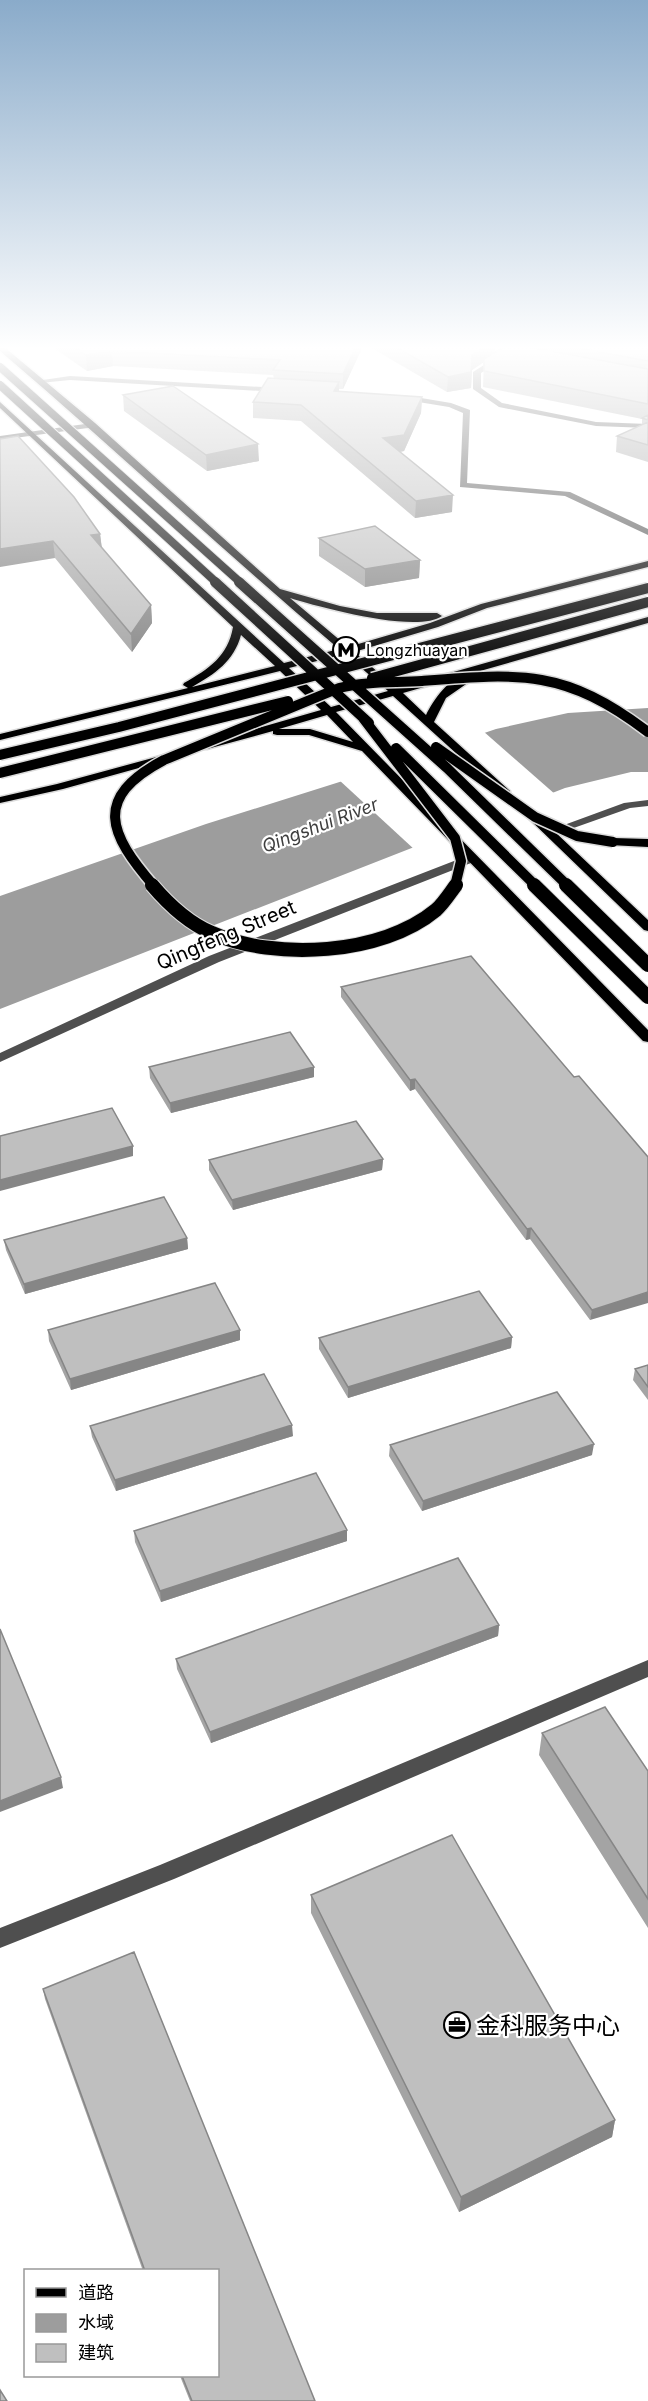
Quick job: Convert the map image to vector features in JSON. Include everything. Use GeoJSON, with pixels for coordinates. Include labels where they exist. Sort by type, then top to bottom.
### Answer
{"type":"FeatureCollection","features":[{"type":"Feature","properties":{"kind":"main road"},"geometry":{"type":"LineString","coordinates":[[58,458],[330,712],[648,1038]]}},
{"type":"Feature","properties":{"kind":"main road"},"geometry":{"type":"LineString","coordinates":[[80,458],[421,770],[648,997]]}},
{"type":"Feature","properties":{"kind":"main road"},"geometry":{"type":"LineString","coordinates":[[102,458],[447,768],[648,965]]}},
{"type":"Feature","properties":{"kind":"main road"},"geometry":{"type":"LineString","coordinates":[[129,458],[534,817],[648,927]]}},
{"type":"Feature","properties":{"kind":"main road"},"geometry":{"type":"LineString","coordinates":[[275,590],[354,613],[414,619],[484,606],[648,564]]}},
{"type":"Feature","properties":{"kind":"main road"},"geometry":{"type":"LineString","coordinates":[[0,755],[201,706],[648,588]]}},
{"type":"Feature","properties":{"kind":"main road"},"geometry":{"type":"LineString","coordinates":[[0,773],[187,728],[648,602]]}},
{"type":"Feature","properties":{"kind":"main road"},"geometry":{"type":"LineString","coordinates":[[0,736],[345,651],[434,625],[484,606]]}},
{"type":"Feature","properties":{"kind":"main road"},"geometry":{"type":"LineString","coordinates":[[0,800],[58,787],[330,712],[394,691],[648,620]]}},
{"type":"Feature","properties":{"kind":"main road"},"geometry":{"type":"LineString","coordinates":[[173,694],[200,678],[231,654],[237,641],[238,624]]}},
{"type":"Feature","properties":{"kind":"main road"},"geometry":{"type":"LineString","coordinates":[[428,723],[439,697],[451,686],[523,656]]}},
{"type":"Feature","properties":{"kind":"main road"},"geometry":{"type":"LineString","coordinates":[[363,718],[456,836],[462,867],[456,884],[446,902],[417,924],[392,934],[345,946],[320,949],[247,944],[222,937],[182,916],[168,905],[124,849],[116,834],[113,815],[127,785],[142,773],[181,753],[341,687],[469,675],[506,674],[537,677],[565,684],[596,696],[648,732]]}},
{"type":"Feature","properties":{"kind":"main road"},"geometry":{"type":"LineString","coordinates":[[385,711],[535,817],[577,836],[613,842],[648,843]]}},
{"type":"Feature","properties":{"kind":"main road"},"geometry":{"type":"LineString","coordinates":[[256,732],[310,732],[344,740],[369,752]]}},
{"type":"Feature","properties":{"kind":"street"},"geometry":{"type":"LineString","coordinates":[[464,458],[463,485],[567,494],[648,531]]}},
{"type":"Feature","properties":{"kind":"street"},"geometry":{"type":"LineString","coordinates":[[550,832],[628,805],[648,803]]}},
{"type":"Feature","properties":{"kind":"street","name":"Qingfeng Street"},"geometry":{"type":"LineString","coordinates":[[0,1058],[214,959],[472,858]]}},
{"type":"Feature","properties":{"kind":"street"},"geometry":{"type":"LineString","coordinates":[[0,1938],[167,1872],[648,1668]]}},
{"type":"Feature","properties":{"kind":"water","name":"Qingshui River"},"geometry":{"type":"Polygon","coordinates":[[[648,708],[648,772],[631,772],[565,788],[0,1009],[0,896],[206,824],[496,729],[568,713],[648,708]]]}},
{"type":"Feature","properties":{"kind":"pier"},"geometry":{"type":"Polygon","coordinates":[[[483,731],[556,795],[415,850],[338,779],[483,731]]]}},
{"type":"Feature","properties":{"kind":"building"},"geometry":{"type":"Polygon","coordinates":[[[0,458],[38,458],[74,497],[100,534],[91,535],[151,605],[131,634],[53,541],[0,549],[0,458]]]}},
{"type":"Feature","properties":{"kind":"building"},"geometry":{"type":"Polygon","coordinates":[[[365,458],[408,458],[453,495],[416,501],[365,458]]]}},
{"type":"Feature","properties":{"kind":"building"},"geometry":{"type":"Polygon","coordinates":[[[375,526],[420,560],[365,569],[319,538],[375,526]]]}},
{"type":"Feature","properties":{"kind":"building"},"geometry":{"type":"Polygon","coordinates":[[[471,956],[574,1077],[579,1076],[648,1157],[648,1292],[592,1310],[531,1228],[527,1229],[415,1079],[410,1080],[341,987],[471,956]]]}},
{"type":"Feature","properties":{"kind":"building"},"geometry":{"type":"Polygon","coordinates":[[[290,1032],[314,1067],[170,1103],[149,1067],[290,1032]]]}},
{"type":"Feature","properties":{"kind":"building"},"geometry":{"type":"Polygon","coordinates":[[[112,1108],[133,1146],[0,1180],[0,1136],[112,1108]]]}},
{"type":"Feature","properties":{"kind":"building"},"geometry":{"type":"Polygon","coordinates":[[[356,1121],[383,1159],[232,1200],[209,1160],[356,1121]]]}},
{"type":"Feature","properties":{"kind":"building"},"geometry":{"type":"Polygon","coordinates":[[[164,1197],[187,1238],[24,1284],[4,1240],[164,1197]]]}},
{"type":"Feature","properties":{"kind":"building"},"geometry":{"type":"Polygon","coordinates":[[[215,1283],[240,1330],[70,1379],[48,1330],[215,1283]]]}},
{"type":"Feature","properties":{"kind":"building"},"geometry":{"type":"Polygon","coordinates":[[[479,1291],[512,1337],[348,1387],[319,1338],[479,1291]]]}},
{"type":"Feature","properties":{"kind":"building"},"geometry":{"type":"Polygon","coordinates":[[[648,1365],[648,1387],[635,1369],[648,1365]]]}},
{"type":"Feature","properties":{"kind":"building"},"geometry":{"type":"Polygon","coordinates":[[[264,1374],[292,1425],[115,1480],[90,1426],[264,1374]]]}},
{"type":"Feature","properties":{"kind":"building"},"geometry":{"type":"Polygon","coordinates":[[[557,1392],[594,1444],[423,1501],[390,1445],[557,1392]]]}},
{"type":"Feature","properties":{"kind":"building"},"geometry":{"type":"Polygon","coordinates":[[[316,1473],[347,1530],[160,1591],[134,1531],[316,1473]]]}},
{"type":"Feature","properties":{"kind":"building"},"geometry":{"type":"Polygon","coordinates":[[[458,1558],[499,1625],[210,1732],[176,1659],[458,1558]]]}},
{"type":"Feature","properties":{"kind":"building"},"geometry":{"type":"Polygon","coordinates":[[[0,1629],[61,1777],[0,1801],[0,1629]]]}},
{"type":"Feature","properties":{"kind":"building"},"geometry":{"type":"Polygon","coordinates":[[[605,1707],[648,1771],[648,1899],[542,1733],[605,1707]]]}},
{"type":"Feature","properties":{"kind":"building","name":"金科服务中心"},"geometry":{"type":"Polygon","coordinates":[[[452,1835],[615,2120],[461,2197],[311,1895],[452,1835]]]}},
{"type":"Feature","properties":{"kind":"building"},"geometry":{"type":"Polygon","coordinates":[[[134,1952],[315,2401],[192,2401],[182,2377],[219,2377],[219,2269],[144,2269],[43,1989],[134,1952]]]}},
{"type":"Feature","properties":{"kind":"building"},"geometry":{"type":"Polygon","coordinates":[[[0,2390],[7,2401],[0,2401],[0,2390]]]}},
{"type":"Feature","properties":{"kind":"place","name":"Longzhuayan"},"geometry":{"type":"Point","coordinates":[346,650]}},
{"type":"Feature","properties":{"kind":"place","name":"金科服务中心"},"geometry":{"type":"Point","coordinates":[457,2025]}}]}
